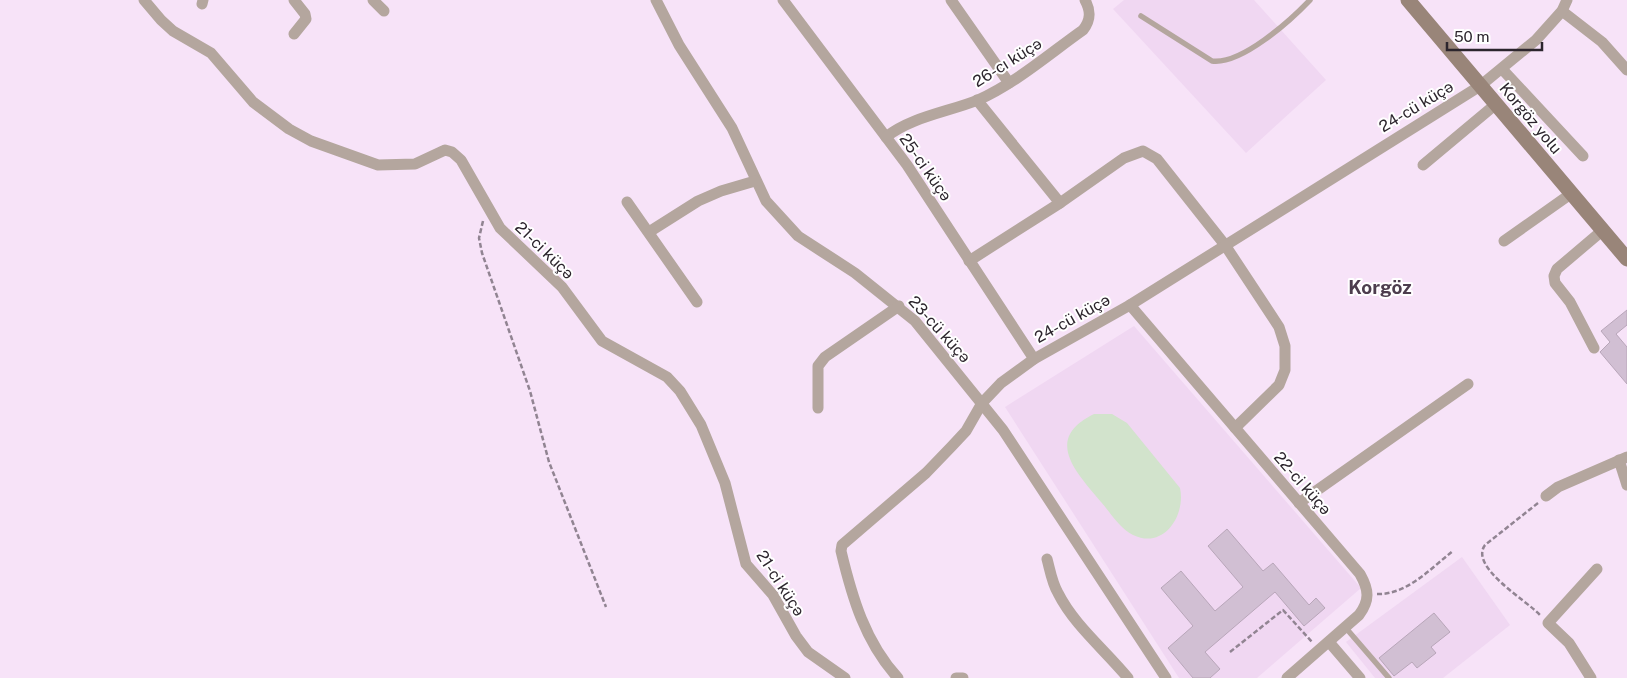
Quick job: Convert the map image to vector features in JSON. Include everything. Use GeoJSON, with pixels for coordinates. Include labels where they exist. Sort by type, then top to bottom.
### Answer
{"type":"FeatureCollection","features":[{"type":"Feature","properties":{"kind":"main road","name":"Korgöz yolu"},"geometry":{"type":"LineString","coordinates":[[1408,0],[1627,259]]}},
{"type":"Feature","properties":{"kind":"street","name":"21-ci küçə"},"geometry":{"type":"LineString","coordinates":[[144,0],[160,20],[173,31],[210,53],[253,102],[289,129],[311,141],[378,165],[415,164],[445,150],[452,152],[461,160],[478,187],[490,212],[509,239],[562,287],[602,341],[667,377],[680,391],[701,424],[725,483],[740,548],[746,564],[772,595],[796,636],[808,652],[845,678]]}},
{"type":"Feature","properties":{"kind":"street"},"geometry":{"type":"LineString","coordinates":[[294,0],[305,14],[306,19],[294,34]]}},
{"type":"Feature","properties":{"kind":"street"},"geometry":{"type":"LineString","coordinates":[[373,0],[384,11]]}},
{"type":"Feature","properties":{"kind":"street","name":"23-cü küçə"},"geometry":{"type":"LineString","coordinates":[[656,0],[679,45],[732,128],[755,181],[766,201],[798,236],[855,273],[915,321],[1009,438],[1166,678]]}},
{"type":"Feature","properties":{"kind":"street","name":"25-ci küçə"},"geometry":{"type":"LineString","coordinates":[[783,0],[886,137],[1034,359]]}},
{"type":"Feature","properties":{"kind":"street"},"geometry":{"type":"LineString","coordinates":[[951,0],[1009,83]]}},
{"type":"Feature","properties":{"kind":"street","name":"26-cı küçə"},"geometry":{"type":"LineString","coordinates":[[886,137],[903,126],[977,100],[1009,83],[1083,30],[1088,24],[1090,15],[1089,7],[1085,0]]}},
{"type":"Feature","properties":{"kind":"street","name":"24-cü küçə"},"geometry":{"type":"LineString","coordinates":[[898,678],[873,644],[854,602],[841,551],[842,545],[926,473],[966,431],[982,403],[1001,383],[1034,359],[1130,305],[1376,149],[1430,119],[1480,86],[1536,40],[1562,11],[1567,0]]}},
{"type":"Feature","properties":{"kind":"street"},"geometry":{"type":"LineString","coordinates":[[1562,11],[1602,42],[1627,70]]}},
{"type":"Feature","properties":{"kind":"street"},"geometry":{"type":"LineString","coordinates":[[1502,69],[1583,156]]}},
{"type":"Feature","properties":{"kind":"street"},"geometry":{"type":"LineString","coordinates":[[977,100],[1060,203]]}},
{"type":"Feature","properties":{"kind":"street"},"geometry":{"type":"LineString","coordinates":[[1423,165],[1496,104]]}},
{"type":"Feature","properties":{"kind":"street"},"geometry":{"type":"LineString","coordinates":[[969,261],[1060,203],[1124,158],[1142,151],[1156,159],[1225,245],[1278,327],[1285,346],[1285,370],[1279,385],[1235,428]]}},
{"type":"Feature","properties":{"kind":"street"},"geometry":{"type":"LineString","coordinates":[[649,232],[698,201],[721,190],[755,181]]}},
{"type":"Feature","properties":{"kind":"street"},"geometry":{"type":"LineString","coordinates":[[1504,241],[1572,193]]}},
{"type":"Feature","properties":{"kind":"street"},"geometry":{"type":"LineString","coordinates":[[627,202],[697,302]]}},
{"type":"Feature","properties":{"kind":"street"},"geometry":{"type":"LineString","coordinates":[[1594,348],[1578,315],[1554,283],[1554,276],[1557,269],[1603,230]]}},
{"type":"Feature","properties":{"kind":"street","name":"22-ci küçə"},"geometry":{"type":"LineString","coordinates":[[1130,305],[1360,574],[1368,593]]}},
{"type":"Feature","properties":{"kind":"street"},"geometry":{"type":"LineString","coordinates":[[818,408],[818,366],[826,357],[898,306]]}},
{"type":"Feature","properties":{"kind":"street"},"geometry":{"type":"LineString","coordinates":[[1299,503],[1468,384]]}},
{"type":"Feature","properties":{"kind":"street"},"geometry":{"type":"LineString","coordinates":[[1546,496],[1558,487],[1623,459],[1627,485]]}},
{"type":"Feature","properties":{"kind":"street"},"geometry":{"type":"LineString","coordinates":[[1047,559],[1056,590],[1074,619],[1128,678]]}},
{"type":"Feature","properties":{"kind":"street"},"geometry":{"type":"LineString","coordinates":[[1591,678],[1568,644],[1548,623],[1597,569]]}},
{"type":"Feature","properties":{"kind":"street"},"geometry":{"type":"LineString","coordinates":[[1287,678],[1329,642],[1366,606],[1368,593]]}},
{"type":"Feature","properties":{"kind":"street"},"geometry":{"type":"LineString","coordinates":[[1329,642],[1360,678]]}},
{"type":"Feature","properties":{"kind":"street"},"geometry":{"type":"LineString","coordinates":[[956,678],[963,678]]}},
{"type":"Feature","properties":{"kind":"lane"},"geometry":{"type":"LineString","coordinates":[[1141,16],[1212,61],[1220,62],[1233,58],[1280,29],[1310,0]]}},
{"type":"Feature","properties":{"kind":"lane"},"geometry":{"type":"LineString","coordinates":[[1345,627],[1389,678]]}},
{"type":"Feature","properties":{"kind":"path"},"geometry":{"type":"LineString","coordinates":[[490,212],[480,227],[482,253],[530,391],[549,462],[606,606]]}},
{"type":"Feature","properties":{"kind":"path"},"geometry":{"type":"LineString","coordinates":[[1546,496],[1486,544],[1482,549],[1482,556],[1490,572],[1548,623]]}},
{"type":"Feature","properties":{"kind":"path"},"geometry":{"type":"LineString","coordinates":[[1368,593],[1390,594],[1406,587],[1454,550]]}},
{"type":"Feature","properties":{"kind":"path"},"geometry":{"type":"LineString","coordinates":[[1230,652],[1282,610],[1320,650]]}},
{"type":"Feature","properties":{"kind":"shaded area"},"geometry":{"type":"Polygon","coordinates":[[[1124,0],[1254,0],[1326,80],[1246,153],[1113,9],[1124,0]]]}},
{"type":"Feature","properties":{"kind":"shaded area"},"geometry":{"type":"Polygon","coordinates":[[[1134,326],[1361,588],[1257,678],[1179,678],[1005,407],[1134,326]]]}},
{"type":"Feature","properties":{"kind":"shaded area"},"geometry":{"type":"Polygon","coordinates":[[[1462,557],[1510,625],[1443,678],[1375,678],[1346,642],[1462,557]]]}},
{"type":"Feature","properties":{"kind":"green space"},"geometry":{"type":"Polygon","coordinates":[[[1094,414],[1112,414],[1127,423],[1180,488],[1180,509],[1176,519],[1163,534],[1154,538],[1144,538],[1128,532],[1074,468],[1067,445],[1070,434],[1079,424],[1094,414]]]}},
{"type":"Feature","properties":{"kind":"building"},"geometry":{"type":"Polygon","coordinates":[[[1627,310],[1627,325],[1616,334],[1627,347],[1627,384],[1600,352],[1610,342],[1601,331],[1627,310]]]}},
{"type":"Feature","properties":{"kind":"building"},"geometry":{"type":"Polygon","coordinates":[[[1227,529],[1263,571],[1273,563],[1309,605],[1316,598],[1325,608],[1304,626],[1275,592],[1205,652],[1220,669],[1210,678],[1193,678],[1168,648],[1193,626],[1161,588],[1181,571],[1215,611],[1243,587],[1208,546],[1227,529]]]}},
{"type":"Feature","properties":{"kind":"building"},"geometry":{"type":"Polygon","coordinates":[[[1434,613],[1450,632],[1431,647],[1436,653],[1417,668],[1412,662],[1394,676],[1379,658],[1434,613]]]}},
{"type":"Feature","properties":{"kind":"district","name":"Korgöz"},"geometry":{"type":"Point","coordinates":[1380,287]}}]}
